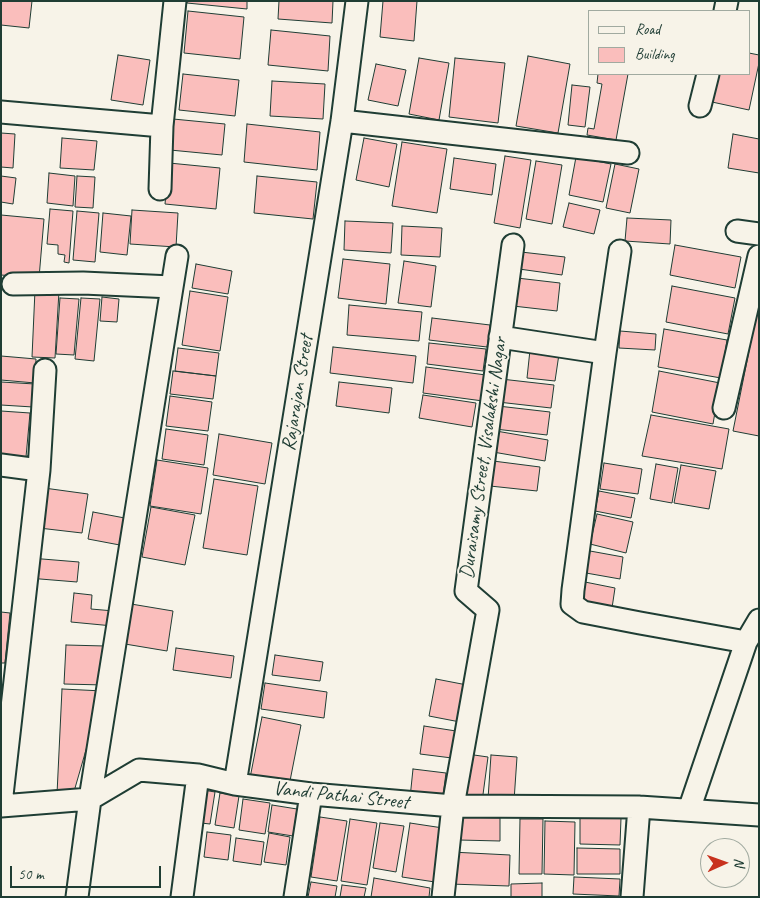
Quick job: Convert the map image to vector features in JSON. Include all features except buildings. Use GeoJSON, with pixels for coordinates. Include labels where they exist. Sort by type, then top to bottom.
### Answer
{"type":"FeatureCollection","features":[{"type":"Feature","properties":{"kind":"street"},"geometry":{"type":"LineString","coordinates":[[160,189],[162,126],[175,1]]}},
{"type":"Feature","properties":{"kind":"street","name":"Rajarajan Street"},"geometry":{"type":"LineString","coordinates":[[235,784],[342,121],[357,1]]}},
{"type":"Feature","properties":{"kind":"street"},"geometry":{"type":"LineString","coordinates":[[700,106],[708,75]]}},
{"type":"Feature","properties":{"kind":"street"},"geometry":{"type":"LineString","coordinates":[[1,112],[162,126]]}},
{"type":"Feature","properties":{"kind":"street"},"geometry":{"type":"LineString","coordinates":[[342,121],[628,153]]}},
{"type":"Feature","properties":{"kind":"street"},"geometry":{"type":"LineString","coordinates":[[737,231],[759,234]]}},
{"type":"Feature","properties":{"kind":"street","name":"Duraisamy Street, Visalakshi Nagar"},"geometry":{"type":"LineString","coordinates":[[443,897],[453,806],[488,610],[466,591],[513,246]]}},
{"type":"Feature","properties":{"kind":"street"},"geometry":{"type":"LineString","coordinates":[[620,251],[572,604],[583,612],[746,642]]}},
{"type":"Feature","properties":{"kind":"street"},"geometry":{"type":"LineString","coordinates":[[77,897],[90,800],[177,256]]}},
{"type":"Feature","properties":{"kind":"street"},"geometry":{"type":"LineString","coordinates":[[724,408],[759,256]]}},
{"type":"Feature","properties":{"kind":"street"},"geometry":{"type":"LineString","coordinates":[[12,284],[83,283],[172,287]]}},
{"type":"Feature","properties":{"kind":"street"},"geometry":{"type":"LineString","coordinates":[[500,337],[605,353]]}},
{"type":"Feature","properties":{"kind":"street"},"geometry":{"type":"LineString","coordinates":[[1,805],[39,470],[45,370]]}},
{"type":"Feature","properties":{"kind":"street"},"geometry":{"type":"LineString","coordinates":[[1,465],[39,470]]}},
{"type":"Feature","properties":{"kind":"street"},"geometry":{"type":"LineString","coordinates":[[690,810],[746,642],[759,620]]}},
{"type":"Feature","properties":{"kind":"street","name":"Vandi Pathai Street"},"geometry":{"type":"LineString","coordinates":[[1,805],[90,800],[139,770],[198,775],[235,784],[311,794],[453,806],[639,807],[759,815]]}},
{"type":"Feature","properties":{"kind":"street"},"geometry":{"type":"LineString","coordinates":[[182,897],[198,775]]}},
{"type":"Feature","properties":{"kind":"street"},"geometry":{"type":"LineString","coordinates":[[295,897],[311,794]]}},
{"type":"Feature","properties":{"kind":"street"},"geometry":{"type":"LineString","coordinates":[[632,897],[639,807]]}}]}
